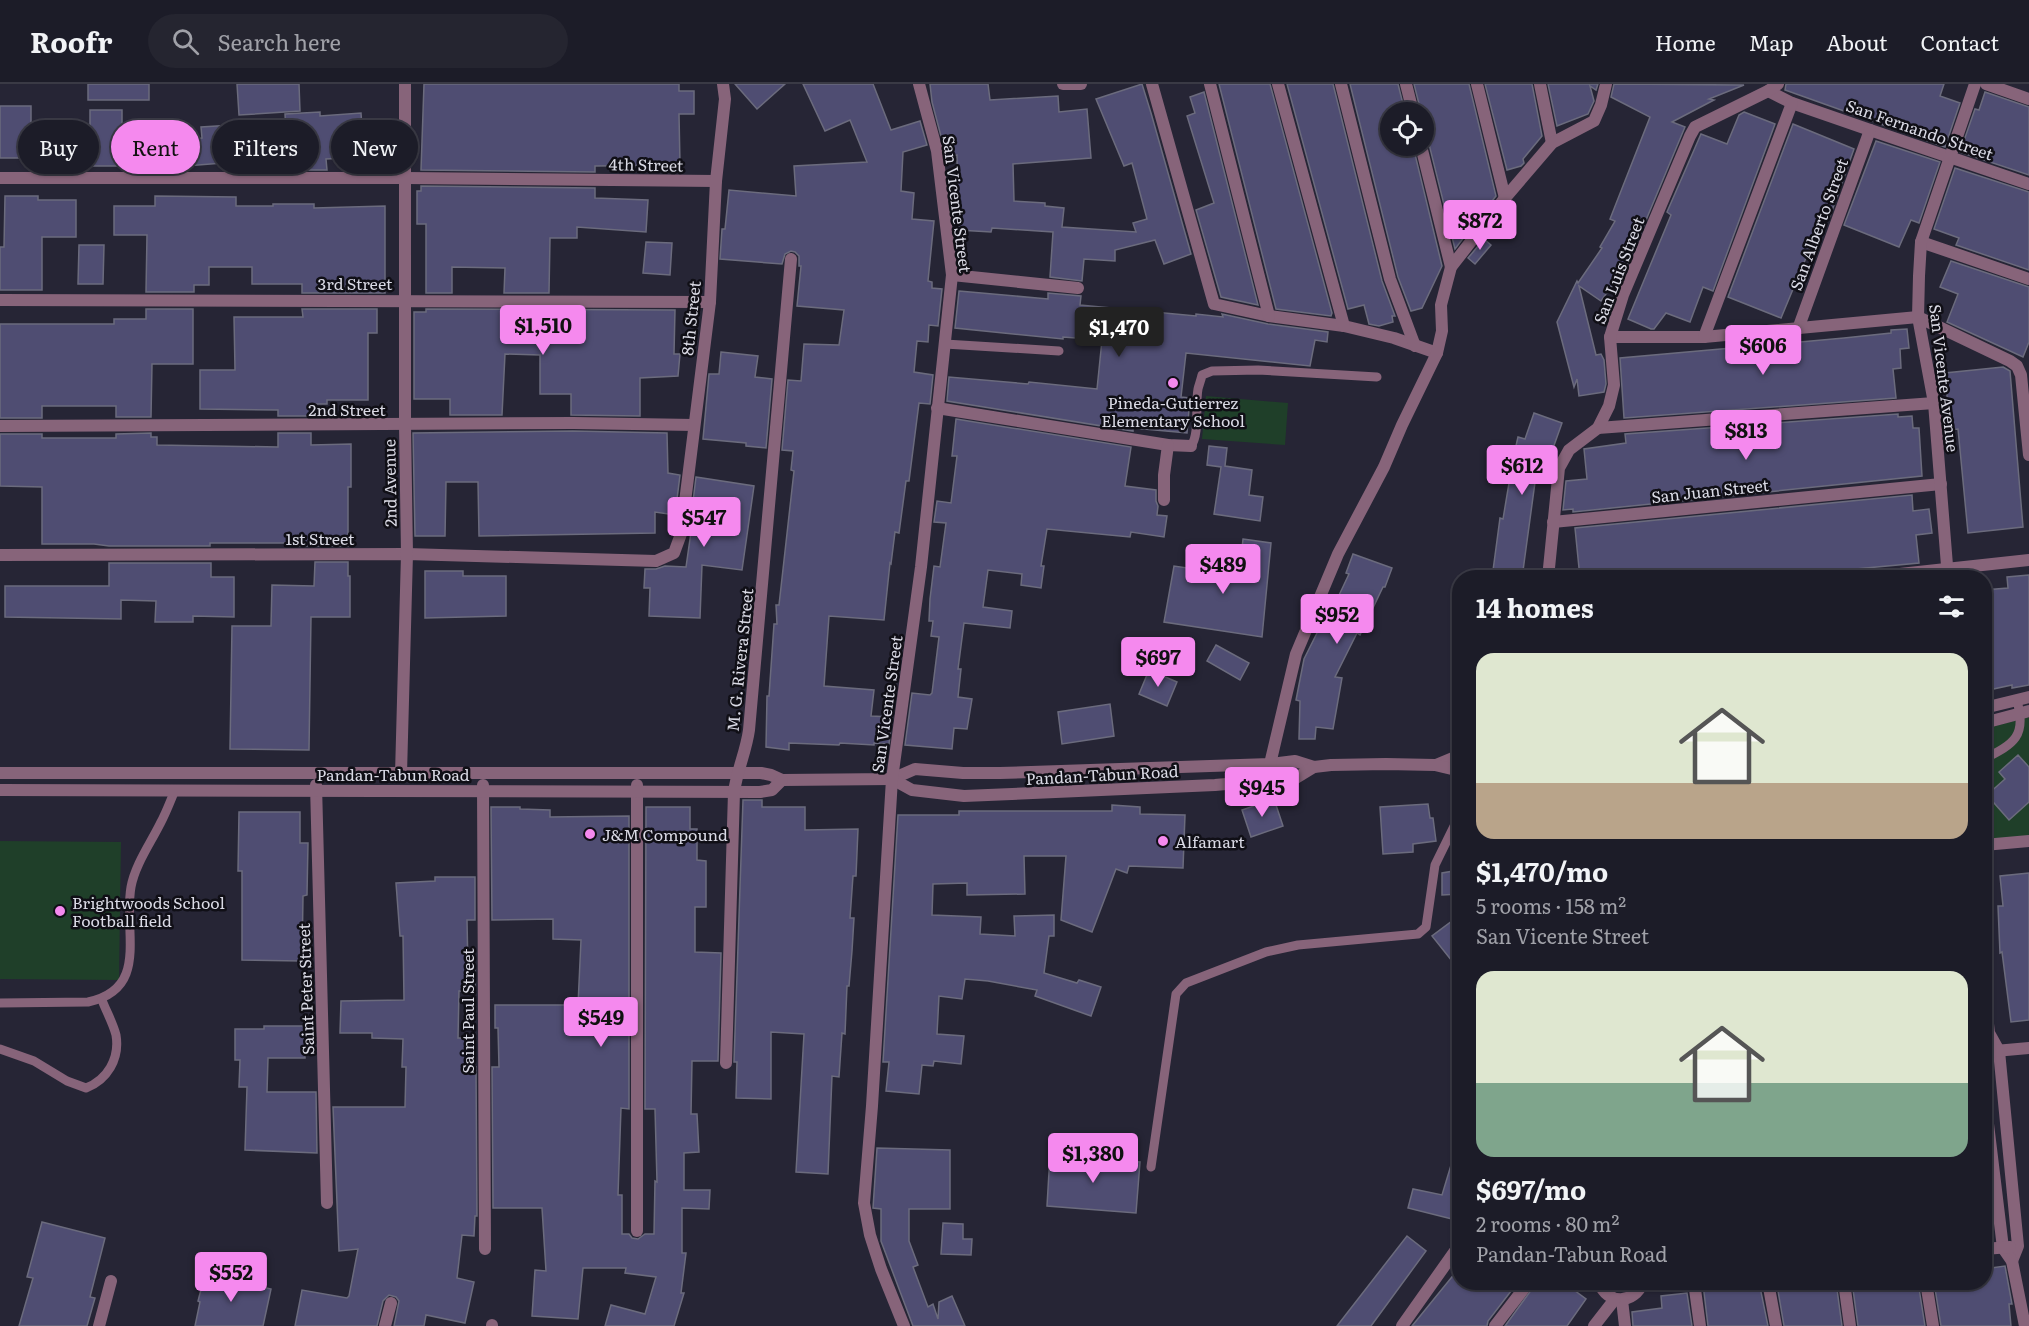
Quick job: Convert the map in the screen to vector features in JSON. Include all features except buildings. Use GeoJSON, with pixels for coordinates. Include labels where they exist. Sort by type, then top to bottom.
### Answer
{"type":"FeatureCollection","features":[{"type":"Feature","properties":{"kind":"street","name":"2nd Avenue"},"geometry":{"type":"LineString","coordinates":[[401,774],[407,554],[405,84]]}},
{"type":"Feature","properties":{"kind":"street","name":"8th Street"},"geometry":{"type":"LineString","coordinates":[[674,553],[681,534],[710,302],[716,181],[725,99],[723,84]]}},
{"type":"Feature","properties":{"kind":"street","name":"San Vicente Street"},"geometry":{"type":"LineString","coordinates":[[904,1326],[881,1269],[870,1235],[864,1203],[874,1084],[892,779],[921,567],[952,274],[937,150],[919,84]]}},
{"type":"Feature","properties":{"kind":"street"},"geometry":{"type":"LineString","coordinates":[[1063,84],[1081,84]]}},
{"type":"Feature","properties":{"kind":"street"},"geometry":{"type":"LineString","coordinates":[[1152,84],[1214,304],[1269,316],[1344,326],[1394,338],[1437,353]]}},
{"type":"Feature","properties":{"kind":"street"},"geometry":{"type":"LineString","coordinates":[[1210,84],[1269,316]]}},
{"type":"Feature","properties":{"kind":"street"},"geometry":{"type":"LineString","coordinates":[[1278,84],[1344,326]]}},
{"type":"Feature","properties":{"kind":"street"},"geometry":{"type":"LineString","coordinates":[[1341,84],[1390,279],[1415,346]]}},
{"type":"Feature","properties":{"kind":"street"},"geometry":{"type":"LineString","coordinates":[[1406,84],[1410,102]]}},
{"type":"Feature","properties":{"kind":"street"},"geometry":{"type":"LineString","coordinates":[[1477,84],[1505,198]]}},
{"type":"Feature","properties":{"kind":"street"},"geometry":{"type":"LineString","coordinates":[[1540,84],[1552,143]]}},
{"type":"Feature","properties":{"kind":"street"},"geometry":{"type":"LineString","coordinates":[[1270,781],[1270,764],[1296,654],[1338,554],[1384,467],[1437,353],[1442,331],[1441,305],[1451,267],[1552,143],[1594,122],[1602,105],[1606,84]]}},
{"type":"Feature","properties":{"kind":"street","name":"San Vicente Avenue"},"geometry":{"type":"LineString","coordinates":[[1948,570],[1934,403],[1918,317],[1921,242],[1976,84]]}},
{"type":"Feature","properties":{"kind":"street"},"geometry":{"type":"LineString","coordinates":[[1986,84],[2029,99]]}},
{"type":"Feature","properties":{"kind":"street","name":"San Fernando Street"},"geometry":{"type":"LineString","coordinates":[[1773,88],[1792,103],[2029,184]]}},
{"type":"Feature","properties":{"kind":"street","name":"San Luis Street"},"geometry":{"type":"LineString","coordinates":[[1549,570],[1559,468],[1569,450],[1598,428],[1609,406],[1614,385],[1610,337],[1623,295],[1695,127],[1773,88]]}},
{"type":"Feature","properties":{"kind":"street"},"geometry":{"type":"LineString","coordinates":[[1704,337],[1792,103]]}},
{"type":"Feature","properties":{"kind":"street","name":"San Alberto Street"},"geometry":{"type":"LineString","coordinates":[[1798,329],[1870,130]]}},
{"type":"Feature","properties":{"kind":"street"},"geometry":{"type":"LineString","coordinates":[[1423,156],[1451,267]]}},
{"type":"Feature","properties":{"kind":"street","name":"4th Street"},"geometry":{"type":"LineString","coordinates":[[0,178],[716,181]]}},
{"type":"Feature","properties":{"kind":"street"},"geometry":{"type":"LineString","coordinates":[[1921,242],[2029,279]]}},
{"type":"Feature","properties":{"kind":"street","name":"M. G. Rivera Street"},"geometry":{"type":"LineString","coordinates":[[726,1064],[735,792],[737,773],[746,753],[749,730],[791,260]]}},
{"type":"Feature","properties":{"kind":"street"},"geometry":{"type":"LineString","coordinates":[[952,274],[1078,288]]}},
{"type":"Feature","properties":{"kind":"street","name":"3rd Street"},"geometry":{"type":"LineString","coordinates":[[0,300],[710,302]]}},
{"type":"Feature","properties":{"kind":"street"},"geometry":{"type":"LineString","coordinates":[[1610,337],[1704,337],[1918,317],[2017,366],[2021,375],[2029,455]]}},
{"type":"Feature","properties":{"kind":"street"},"geometry":{"type":"LineString","coordinates":[[1598,428],[1934,403]]}},
{"type":"Feature","properties":{"kind":"street"},"geometry":{"type":"LineString","coordinates":[[937,408],[1168,445],[1191,446]]}},
{"type":"Feature","properties":{"kind":"street","name":"2nd Street"},"geometry":{"type":"LineString","coordinates":[[0,426],[573,423],[694,425]]}},
{"type":"Feature","properties":{"kind":"street"},"geometry":{"type":"LineString","coordinates":[[1164,500],[1164,475],[1168,445]]}},
{"type":"Feature","properties":{"kind":"street","name":"San Juan Street"},"geometry":{"type":"LineString","coordinates":[[1553,522],[1941,484]]}},
{"type":"Feature","properties":{"kind":"street","name":"1st Street"},"geometry":{"type":"LineString","coordinates":[[0,555],[407,554],[656,561],[674,553]]}},
{"type":"Feature","properties":{"kind":"street"},"geometry":{"type":"LineString","coordinates":[[1967,570],[2029,560]]}},
{"type":"Feature","properties":{"kind":"street"},"geometry":{"type":"LineString","coordinates":[[1992,706],[2023,699]]}},
{"type":"Feature","properties":{"kind":"street"},"geometry":{"type":"LineString","coordinates":[[1992,721],[2025,713]]}},
{"type":"Feature","properties":{"kind":"street"},"geometry":{"type":"LineString","coordinates":[[1435,765],[1452,758]]}},
{"type":"Feature","properties":{"kind":"street","name":"Pandan-Tabun Road"},"geometry":{"type":"LineString","coordinates":[[0,773],[766,773],[782,780],[892,779],[915,769],[1000,773],[1270,764],[1295,761],[1314,767],[1386,764],[1435,765]]}},
{"type":"Feature","properties":{"kind":"street"},"geometry":{"type":"LineString","coordinates":[[1213,765],[1215,785]]}},
{"type":"Feature","properties":{"kind":"street"},"geometry":{"type":"LineString","coordinates":[[1435,765],[1452,769]]}},
{"type":"Feature","properties":{"kind":"street","name":"Pandan-Tabun Road"},"geometry":{"type":"LineString","coordinates":[[892,779],[912,790],[964,796],[1001,795],[1135,790],[1270,781],[1296,778],[1314,767]]}},
{"type":"Feature","properties":{"kind":"street"},"geometry":{"type":"LineString","coordinates":[[1133,769],[1135,790]]}},
{"type":"Feature","properties":{"kind":"street"},"geometry":{"type":"LineString","coordinates":[[637,773],[637,1231]]}},
{"type":"Feature","properties":{"kind":"street"},"geometry":{"type":"LineString","coordinates":[[963,773],[964,796]]}},
{"type":"Feature","properties":{"kind":"street"},"geometry":{"type":"LineString","coordinates":[[1000,773],[1001,795]]}},
{"type":"Feature","properties":{"kind":"street","name":"Saint Peter Street"},"geometry":{"type":"LineString","coordinates":[[316,774],[327,1203]]}},
{"type":"Feature","properties":{"kind":"street","name":"Saint Paul Street"},"geometry":{"type":"LineString","coordinates":[[483,774],[485,1249]]}},
{"type":"Feature","properties":{"kind":"street","name":"Pandan-Tabun Road"},"geometry":{"type":"LineString","coordinates":[[0,790],[735,792],[772,790],[782,780]]}},
{"type":"Feature","properties":{"kind":"street"},"geometry":{"type":"LineString","coordinates":[[1992,844],[2029,841]]}},
{"type":"Feature","properties":{"kind":"street"},"geometry":{"type":"LineString","coordinates":[[1992,1043],[2000,1051],[2018,1246],[2012,1261]]}},
{"type":"Feature","properties":{"kind":"street"},"geometry":{"type":"LineString","coordinates":[[1992,1052],[2029,1048]]}},
{"type":"Feature","properties":{"kind":"street"},"geometry":{"type":"LineString","coordinates":[[1992,1161],[2002,1248],[2012,1261],[2025,1326]]}},
{"type":"Feature","properties":{"kind":"street"},"geometry":{"type":"LineString","coordinates":[[1992,1249],[2018,1246]]}},
{"type":"Feature","properties":{"kind":"street"},"geometry":{"type":"LineString","coordinates":[[1402,1326],[1452,1255]]}},
{"type":"Feature","properties":{"kind":"street"},"geometry":{"type":"LineString","coordinates":[[99,1326],[111,1281]]}},
{"type":"Feature","properties":{"kind":"street"},"geometry":{"type":"LineString","coordinates":[[1495,1326],[1523,1290]]}},
{"type":"Feature","properties":{"kind":"street"},"geometry":{"type":"LineString","coordinates":[[1602,1290],[1619,1300]]}},
{"type":"Feature","properties":{"kind":"street"},"geometry":{"type":"LineString","coordinates":[[1594,1326],[1619,1300],[1635,1294],[1637,1290]]}},
{"type":"Feature","properties":{"kind":"street"},"geometry":{"type":"LineString","coordinates":[[1695,1290],[1700,1326]]}},
{"type":"Feature","properties":{"kind":"street"},"geometry":{"type":"LineString","coordinates":[[1769,1290],[1776,1326]]}},
{"type":"Feature","properties":{"kind":"street"},"geometry":{"type":"LineString","coordinates":[[1845,1290],[1850,1326]]}},
{"type":"Feature","properties":{"kind":"street"},"geometry":{"type":"LineString","coordinates":[[1927,1290],[1933,1326]]}},
{"type":"Feature","properties":{"kind":"street"},"geometry":{"type":"LineString","coordinates":[[1619,1300],[1625,1326]]}},
{"type":"Feature","properties":{"kind":"street"},"geometry":{"type":"LineString","coordinates":[[385,1326],[391,1303]]}},
{"type":"Feature","properties":{"kind":"lane"},"geometry":{"type":"LineString","coordinates":[[945,344],[1059,351]]}},
{"type":"Feature","properties":{"kind":"lane"},"geometry":{"type":"LineString","coordinates":[[1191,446],[1195,433],[1198,389],[1202,375],[1212,371],[1258,370],[1377,377]]}},
{"type":"Feature","properties":{"kind":"lane"},"geometry":{"type":"LineString","coordinates":[[1992,754],[2015,741],[2025,713],[2023,699]]}},
{"type":"Feature","properties":{"kind":"lane"},"geometry":{"type":"LineString","coordinates":[[0,1003],[102,1000],[114,993],[125,981],[129,962],[131,886],[175,790]]}},
{"type":"Feature","properties":{"kind":"lane"},"geometry":{"type":"LineString","coordinates":[[1151,1167],[1176,994],[1186,983],[1266,952],[1298,945],[1418,934],[1426,927],[1435,865],[1452,830]]}},
{"type":"Feature","properties":{"kind":"lane"},"geometry":{"type":"LineString","coordinates":[[0,1049],[34,1061],[76,1085],[86,1088],[98,1084],[108,1074],[115,1056],[116,1036],[102,1000]]}},
{"type":"Feature","properties":{"kind":"green space"},"geometry":{"type":"Polygon","coordinates":[[[1206,396],[1288,403],[1285,445],[1202,439],[1206,396]]]}},
{"type":"Feature","properties":{"kind":"green space"},"geometry":{"type":"Polygon","coordinates":[[[2029,717],[2029,836],[1992,840],[1992,727],[2029,717]]]}},
{"type":"Feature","properties":{"kind":"green space","name":"Brightwoods School Football field"},"geometry":{"type":"Polygon","coordinates":[[[0,841],[121,842],[119,980],[0,979],[0,841]]]}},
{"type":"Feature","properties":{"kind":"place","name":"Pineda-Gutierrez Elementary School"},"geometry":{"type":"Point","coordinates":[1173,383]}},
{"type":"Feature","properties":{"kind":"place","name":"J&M Compound"},"geometry":{"type":"Point","coordinates":[590,834]}},
{"type":"Feature","properties":{"kind":"place","name":"Alfamart"},"geometry":{"type":"Point","coordinates":[1163,841]}},
{"type":"Feature","properties":{"kind":"place","name":"Brightwoods School Football field"},"geometry":{"type":"Point","coordinates":[60,911]}}]}
